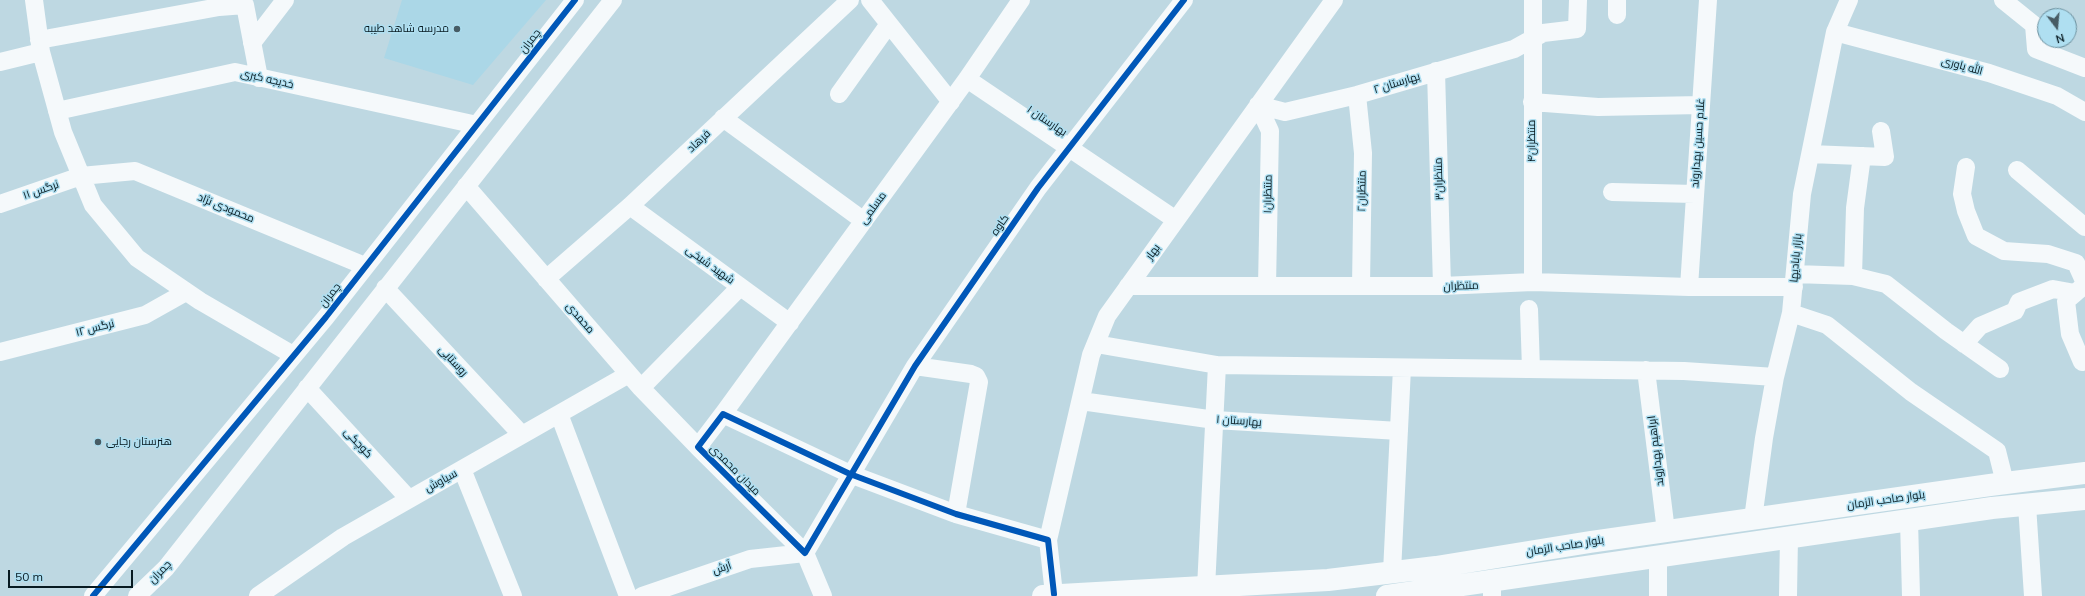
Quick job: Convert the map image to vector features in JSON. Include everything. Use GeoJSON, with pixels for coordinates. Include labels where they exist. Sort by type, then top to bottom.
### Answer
{"type":"FeatureCollection","features":[{"type":"Feature","properties":{"kind":"main road","name":"بلوار صاحب الزمان"},"geometry":{"type":"LineString","coordinates":[[1049,595],[1206,588],[1328,580],[2005,483],[2085,473]]}},
{"type":"Feature","properties":{"kind":"main road","name":"بلوار صاحب الزمان"},"geometry":{"type":"LineString","coordinates":[[1387,596],[1492,589],[1658,556],[1909,520],[2085,499]]}},
{"type":"Feature","properties":{"kind":"main road"},"geometry":{"type":"LineString","coordinates":[[1753,519],[1755,542]]}},
{"type":"Feature","properties":{"kind":"street"},"geometry":{"type":"LineString","coordinates":[[34,0],[40,46],[63,132],[93,205],[137,258],[186,292],[294,355]]}},
{"type":"Feature","properties":{"kind":"street"},"geometry":{"type":"LineString","coordinates":[[252,43],[285,0]]}},
{"type":"Feature","properties":{"kind":"street","name":"چمران"},"geometry":{"type":"LineString","coordinates":[[93,596],[294,355],[575,0]]}},
{"type":"Feature","properties":{"kind":"street","name":"چمران"},"geometry":{"type":"LineString","coordinates":[[137,596],[166,568],[613,0]]}},
{"type":"Feature","properties":{"kind":"street","name":"فرهاد"},"geometry":{"type":"LineString","coordinates":[[546,279],[630,206],[850,0]]}},
{"type":"Feature","properties":{"kind":"street"},"geometry":{"type":"LineString","coordinates":[[870,0],[951,102]]}},
{"type":"Feature","properties":{"kind":"street","name":"مسلمی"},"geometry":{"type":"LineString","coordinates":[[724,414],[968,79],[1020,0]]}},
{"type":"Feature","properties":{"kind":"street","name":"کاوه"},"geometry":{"type":"LineString","coordinates":[[850,474],[915,366],[1038,188],[1184,0]]}},
{"type":"Feature","properties":{"kind":"street","name":"بهار"},"geometry":{"type":"LineString","coordinates":[[1049,595],[1048,540],[1091,355],[1107,316],[1334,0]]}},
{"type":"Feature","properties":{"kind":"street","name":"منتظران۴"},"geometry":{"type":"LineString","coordinates":[[1533,0],[1533,282]]}},
{"type":"Feature","properties":{"kind":"street","name":"بهارستان ۲"},"geometry":{"type":"LineString","coordinates":[[1258,105],[1285,112],[1357,95],[1514,49],[1543,33],[1577,29],[1578,0]]}},
{"type":"Feature","properties":{"kind":"street","name":"غلام حسین بهداروند"},"geometry":{"type":"LineString","coordinates":[[1689,287],[1708,0]]}},
{"type":"Feature","properties":{"kind":"street","name":"بازار بابادیها"},"geometry":{"type":"LineString","coordinates":[[1753,519],[1764,438],[1775,377],[1791,313],[1802,194],[1835,32],[1849,0]]}},
{"type":"Feature","properties":{"kind":"street"},"geometry":{"type":"LineString","coordinates":[[2003,0],[2034,25],[2036,49],[2085,68]]}},
{"type":"Feature","properties":{"kind":"street"},"geometry":{"type":"LineString","coordinates":[[0,62],[40,46],[219,8],[245,5],[260,78]]}},
{"type":"Feature","properties":{"kind":"street"},"geometry":{"type":"LineString","coordinates":[[839,94],[889,24]]}},
{"type":"Feature","properties":{"kind":"street","name":"الله یاوری"},"geometry":{"type":"LineString","coordinates":[[1835,32],[1989,73],[2057,96],[2085,112]]}},
{"type":"Feature","properties":{"kind":"street","name":"منتظران۳"},"geometry":{"type":"LineString","coordinates":[[1436,71],[1442,286]]}},
{"type":"Feature","properties":{"kind":"street","name":"خدیجه کبری"},"geometry":{"type":"LineString","coordinates":[[57,111],[235,72],[476,125]]}},
{"type":"Feature","properties":{"kind":"street","name":"بهارستان ۱"},"geometry":{"type":"LineString","coordinates":[[968,79],[1176,220]]}},
{"type":"Feature","properties":{"kind":"street","name":"منتظران۲"},"geometry":{"type":"LineString","coordinates":[[1357,95],[1363,153],[1362,286]]}},
{"type":"Feature","properties":{"kind":"street"},"geometry":{"type":"LineString","coordinates":[[1532,102],[1598,106],[1701,105]]}},
{"type":"Feature","properties":{"kind":"street","name":"منتظران۱"},"geometry":{"type":"LineString","coordinates":[[1258,105],[1270,132],[1267,286]]}},
{"type":"Feature","properties":{"kind":"street"},"geometry":{"type":"LineString","coordinates":[[723,118],[864,222]]}},
{"type":"Feature","properties":{"kind":"street"},"geometry":{"type":"LineString","coordinates":[[1810,154],[1885,157],[1881,131]]}},
{"type":"Feature","properties":{"kind":"street"},"geometry":{"type":"LineString","coordinates":[[1853,276],[1855,208],[1862,156]]}},
{"type":"Feature","properties":{"kind":"street"},"geometry":{"type":"LineString","coordinates":[[1966,167],[1962,194],[1966,211],[1976,236],[2004,252],[2048,254],[2076,263],[2082,287]]}},
{"type":"Feature","properties":{"kind":"street"},"geometry":{"type":"LineString","coordinates":[[2017,170],[2085,227]]}},
{"type":"Feature","properties":{"kind":"street","name":"محمودی نژاد"},"geometry":{"type":"LineString","coordinates":[[82,176],[135,171],[365,266]]}},
{"type":"Feature","properties":{"kind":"street","name":"نرگس ۱۱"},"geometry":{"type":"LineString","coordinates":[[0,204],[82,176]]}},
{"type":"Feature","properties":{"kind":"street","name":"محمدی"},"geometry":{"type":"LineString","coordinates":[[466,186],[641,388],[698,447]]}},
{"type":"Feature","properties":{"kind":"street"},"geometry":{"type":"LineString","coordinates":[[1612,192],[1695,194]]}},
{"type":"Feature","properties":{"kind":"street","name":"شهید شیخی"},"geometry":{"type":"LineString","coordinates":[[630,206],[790,323]]}},
{"type":"Feature","properties":{"kind":"street","name":"منتظران"},"geometry":{"type":"LineString","coordinates":[[1128,286],[1442,286],[1533,282],[1689,287],[1853,276],[1886,284],[1964,344],[2000,369]]}},
{"type":"Feature","properties":{"kind":"street"},"geometry":{"type":"LineString","coordinates":[[641,388],[740,287]]}},
{"type":"Feature","properties":{"kind":"street"},"geometry":{"type":"LineString","coordinates":[[1964,344],[1980,326],[2015,311],[2019,302],[2053,289],[2082,287]]}},
{"type":"Feature","properties":{"kind":"street"},"geometry":{"type":"LineString","coordinates":[[2082,287],[2066,301],[2070,334],[2082,362]]}},
{"type":"Feature","properties":{"kind":"street","name":"روستایی"},"geometry":{"type":"LineString","coordinates":[[385,288],[522,435]]}},
{"type":"Feature","properties":{"kind":"street","name":"نرگس ۱۲"},"geometry":{"type":"LineString","coordinates":[[0,352],[145,315],[186,292]]}},
{"type":"Feature","properties":{"kind":"street"},"geometry":{"type":"LineString","coordinates":[[1529,309],[1531,369]]}},
{"type":"Feature","properties":{"kind":"street"},"geometry":{"type":"LineString","coordinates":[[1791,313],[1827,325],[1910,392],[1997,451],[2005,483]]}},
{"type":"Feature","properties":{"kind":"street"},"geometry":{"type":"LineString","coordinates":[[1096,344],[1217,365],[1646,370],[1775,377]]}},
{"type":"Feature","properties":{"kind":"street"},"geometry":{"type":"LineString","coordinates":[[1206,588],[1217,365]]}},
{"type":"Feature","properties":{"kind":"street"},"geometry":{"type":"LineString","coordinates":[[915,366],[971,374],[976,376],[979,382],[956,514]]}},
{"type":"Feature","properties":{"kind":"street"},"geometry":{"type":"LineString","coordinates":[[1392,572],[1402,368]]}},
{"type":"Feature","properties":{"kind":"street","name":"ابراهیم بهداروند"},"geometry":{"type":"LineString","coordinates":[[1646,370],[1666,531]]}},
{"type":"Feature","properties":{"kind":"street","name":"سیاوش"},"geometry":{"type":"LineString","coordinates":[[258,596],[343,537],[629,374]]}},
{"type":"Feature","properties":{"kind":"street","name":"کوچکی"},"geometry":{"type":"LineString","coordinates":[[307,388],[409,499]]}},
{"type":"Feature","properties":{"kind":"street","name":"بهارستان ۱"},"geometry":{"type":"LineString","coordinates":[[1081,401],[1215,420],[1399,431]]}},
{"type":"Feature","properties":{"kind":"street"},"geometry":{"type":"LineString","coordinates":[[559,414],[628,596]]}},
{"type":"Feature","properties":{"kind":"street"},"geometry":{"type":"LineString","coordinates":[[724,414],[850,474],[956,514],[1048,540]]}},
{"type":"Feature","properties":{"kind":"street","name":"میدان محمدی"},"geometry":{"type":"LineString","coordinates":[[724,414],[698,447],[805,553]]}},
{"type":"Feature","properties":{"kind":"street"},"geometry":{"type":"LineString","coordinates":[[462,469],[513,596]]}},
{"type":"Feature","properties":{"kind":"street"},"geometry":{"type":"LineString","coordinates":[[824,596],[805,553],[850,474]]}},
{"type":"Feature","properties":{"kind":"street"},"geometry":{"type":"LineString","coordinates":[[2027,505],[2033,596]]}},
{"type":"Feature","properties":{"kind":"street"},"geometry":{"type":"LineString","coordinates":[[1909,520],[1911,596]]}},
{"type":"Feature","properties":{"kind":"street"},"geometry":{"type":"LineString","coordinates":[[1788,596],[1789,537]]}},
{"type":"Feature","properties":{"kind":"street","name":"آرش"},"geometry":{"type":"LineString","coordinates":[[642,596],[750,558],[805,553]]}},
{"type":"Feature","properties":{"kind":"street"},"geometry":{"type":"LineString","coordinates":[[1658,556],[1658,596]]}},
{"type":"Feature","properties":{"kind":"shaded area","name":"مدرسه شاهد طیبه"},"geometry":{"type":"Polygon","coordinates":[[[402,0],[546,0],[473,85],[384,58],[402,0]]]}},
{"type":"Feature","properties":{"kind":"cycle path"},"geometry":{"type":"LineString","coordinates":[[93,596],[326,317],[575,0]]}},
{"type":"Feature","properties":{"kind":"cycle path"},"geometry":{"type":"LineString","coordinates":[[1054,594],[1048,540],[956,514],[850,474],[723,414],[698,447],[805,553],[915,366],[1038,188],[1184,0]]}},
{"type":"Feature","properties":{"kind":"place","name":"مدرسه شاهد طیبه"},"geometry":{"type":"Point","coordinates":[457,29]}},
{"type":"Feature","properties":{"kind":"place","name":"هنرستان رجایی"},"geometry":{"type":"Point","coordinates":[98,442]}}]}
